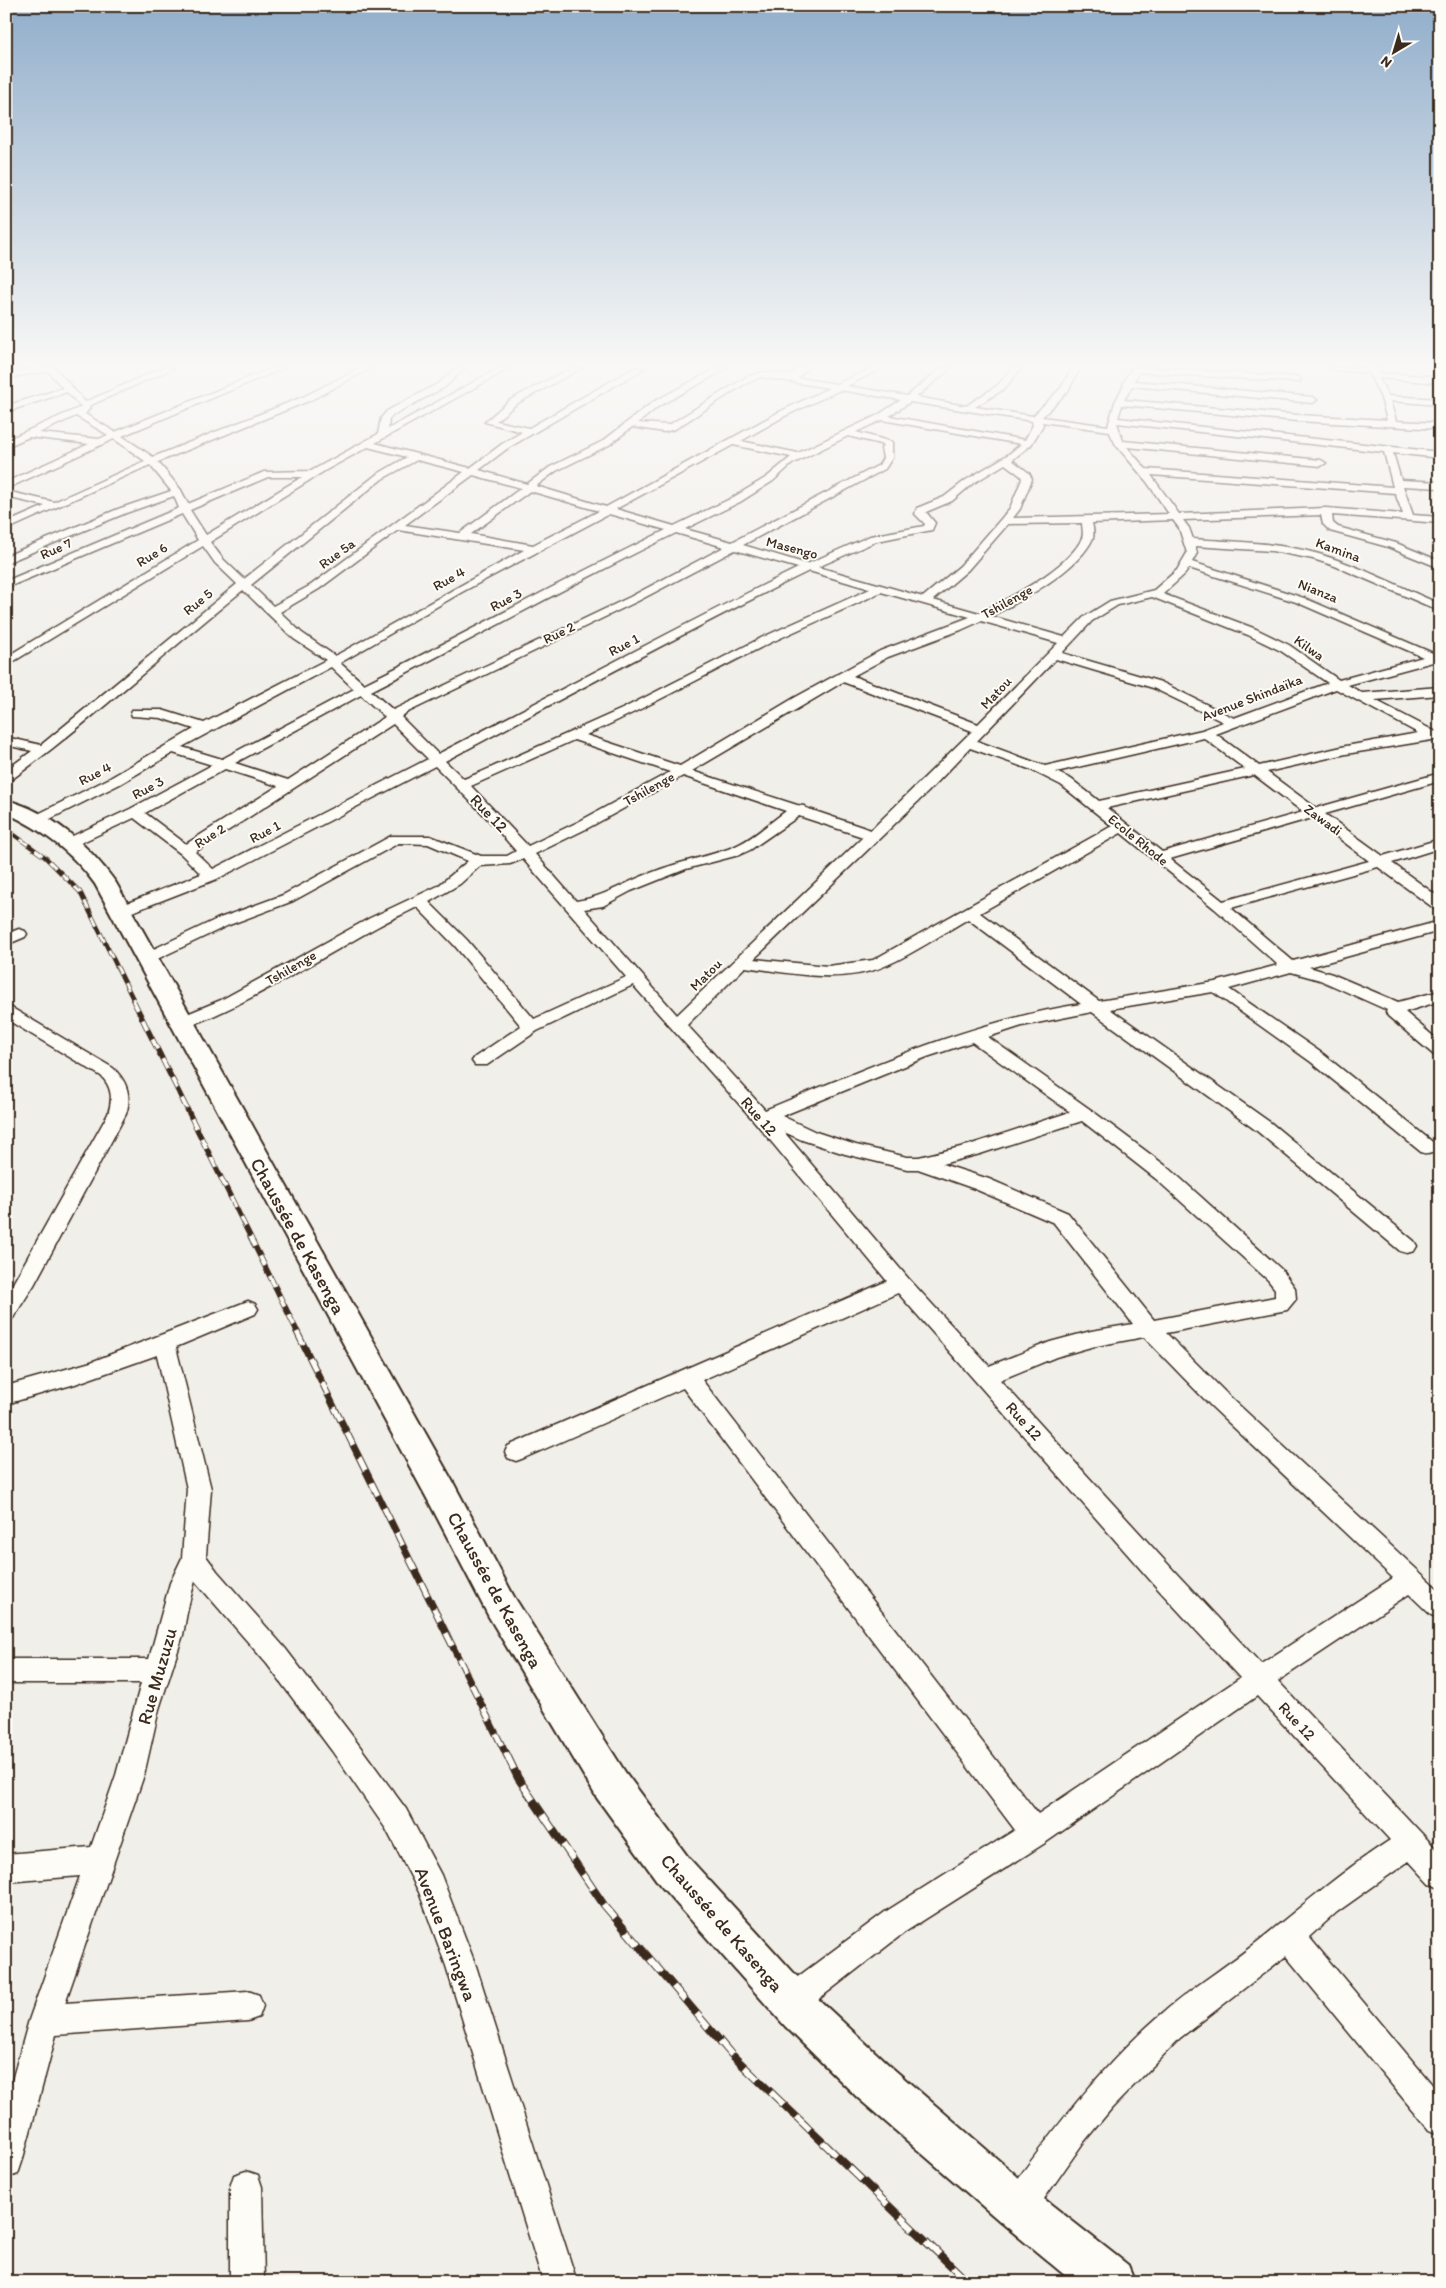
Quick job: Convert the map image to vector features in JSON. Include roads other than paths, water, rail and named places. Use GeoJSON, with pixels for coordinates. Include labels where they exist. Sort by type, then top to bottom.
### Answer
{"type":"FeatureCollection","features":[{"type":"Feature","properties":{"kind":"main road","name":"Chaussée de Kasenga"},"geometry":{"type":"LineString","coordinates":[[6,806],[37,820],[70,844],[94,866],[121,911],[442,1494],[501,1606],[611,1785],[674,1871],[791,2001],[874,2082],[1018,2207],[1111,2282]]}},
{"type":"Feature","properties":{"kind":"street"},"geometry":{"type":"LineString","coordinates":[[9,483],[28,475]]}},
{"type":"Feature","properties":{"kind":"street"},"geometry":{"type":"LineString","coordinates":[[6,527],[122,475]]}},
{"type":"Feature","properties":{"kind":"street","name":"Rue 12"},"geometry":{"type":"LineString","coordinates":[[163,475],[177,492],[185,510],[219,561],[243,586],[310,646],[333,660],[461,785],[526,852],[677,1025],[765,1117],[901,1283],[985,1377],[1258,1680],[1440,1874]]}},
{"type":"Feature","properties":{"kind":"street","name":"Rue 7"},"geometry":{"type":"LineString","coordinates":[[6,585],[265,475]]}},
{"type":"Feature","properties":{"kind":"street","name":"Rue 6"},"geometry":{"type":"LineString","coordinates":[[6,662],[313,475]]}},
{"type":"Feature","properties":{"kind":"street","name":"Rue 5"},"geometry":{"type":"LineString","coordinates":[[6,777],[44,750],[183,633],[382,475]]}},
{"type":"Feature","properties":{"kind":"street","name":"Rue 5a"},"geometry":{"type":"LineString","coordinates":[[272,612],[315,587],[467,475]]}},
{"type":"Feature","properties":{"kind":"street","name":"Masengo"},"geometry":{"type":"LineString","coordinates":[[481,475],[673,531],[1066,641]]}},
{"type":"Feature","properties":{"kind":"street"},"geometry":{"type":"LineString","coordinates":[[462,536],[545,475]]}},
{"type":"Feature","properties":{"kind":"street","name":"Rue 4"},"geometry":{"type":"LineString","coordinates":[[37,820],[115,781],[205,728],[672,475]]}},
{"type":"Feature","properties":{"kind":"street","name":"Rue 3"},"geometry":{"type":"LineString","coordinates":[[70,844],[135,812],[362,690],[744,495],[773,475]]}},
{"type":"Feature","properties":{"kind":"street","name":"Rue 2"},"geometry":{"type":"LineString","coordinates":[[186,851],[385,724],[401,710],[634,599],[867,475]]}},
{"type":"Feature","properties":{"kind":"street","name":"Rue 1"},"geometry":{"type":"LineString","coordinates":[[121,911],[212,876],[620,664],[698,621],[844,550],[874,538],[928,528],[930,523],[920,514],[921,510],[948,498],[981,475]]}},
{"type":"Feature","properties":{"kind":"street"},"geometry":{"type":"LineString","coordinates":[[925,600],[964,568],[1005,521],[1014,509],[1027,479],[1026,475]]}},
{"type":"Feature","properties":{"kind":"street"},"geometry":{"type":"LineString","coordinates":[[1145,475],[1184,528],[1192,553],[1187,564]]}},
{"type":"Feature","properties":{"kind":"street"},"geometry":{"type":"LineString","coordinates":[[1160,475],[1409,518],[1440,520]]}},
{"type":"Feature","properties":{"kind":"street"},"geometry":{"type":"LineString","coordinates":[[1325,475],[1330,486]]}},
{"type":"Feature","properties":{"kind":"street"},"geometry":{"type":"LineString","coordinates":[[1394,475],[1409,518]]}},
{"type":"Feature","properties":{"kind":"street"},"geometry":{"type":"LineString","coordinates":[[1005,521],[1174,516],[1314,500],[1330,486],[1440,485]]}},
{"type":"Feature","properties":{"kind":"street"},"geometry":{"type":"LineString","coordinates":[[6,560],[122,511],[177,492]]}},
{"type":"Feature","properties":{"kind":"street"},"geometry":{"type":"LineString","coordinates":[[6,494],[56,505]]}},
{"type":"Feature","properties":{"kind":"street"},"geometry":{"type":"LineString","coordinates":[[1314,500],[1328,524],[1334,529],[1377,539],[1440,565]]}},
{"type":"Feature","properties":{"kind":"street","name":"Tshilenge"},"geometry":{"type":"LineString","coordinates":[[181,1023],[227,1004],[350,935],[419,902],[450,885],[472,864],[480,861],[510,860],[592,820],[682,771],[843,677],[890,652],[949,631],[980,617],[1030,590],[1076,555],[1088,537],[1087,520]]}},
{"type":"Feature","properties":{"kind":"street"},"geometry":{"type":"LineString","coordinates":[[397,527],[536,549]]}},
{"type":"Feature","properties":{"kind":"street","name":"Kamina"},"geometry":{"type":"LineString","coordinates":[[1189,542],[1272,548],[1315,556],[1440,608]]}},
{"type":"Feature","properties":{"kind":"street","name":"Matou"},"geometry":{"type":"LineString","coordinates":[[677,1025],[874,836],[981,730],[1052,654],[1088,619],[1107,606],[1154,594],[1187,564]]}},
{"type":"Feature","properties":{"kind":"street","name":"Nianza"},"geometry":{"type":"LineString","coordinates":[[1187,564],[1300,600],[1437,657]]}},
{"type":"Feature","properties":{"kind":"street"},"geometry":{"type":"LineString","coordinates":[[461,785],[576,736],[672,690],[767,640],[834,611],[880,588]]}},
{"type":"Feature","properties":{"kind":"street","name":"Kilwa"},"geometry":{"type":"LineString","coordinates":[[1154,594],[1285,648],[1338,685],[1435,737]]}},
{"type":"Feature","properties":{"kind":"street"},"geometry":{"type":"LineString","coordinates":[[1052,654],[1157,685],[1235,723]]}},
{"type":"Feature","properties":{"kind":"street","name":"Avenue Shindaïka"},"geometry":{"type":"LineString","coordinates":[[1045,770],[1206,733],[1298,697],[1437,657]]}},
{"type":"Feature","properties":{"kind":"street"},"geometry":{"type":"LineString","coordinates":[[843,677],[981,730]]}},
{"type":"Feature","properties":{"kind":"street"},"geometry":{"type":"LineString","coordinates":[[1359,697],[1440,691]]}},
{"type":"Feature","properties":{"kind":"street"},"geometry":{"type":"LineString","coordinates":[[137,713],[162,714],[205,728]]}},
{"type":"Feature","properties":{"kind":"street","name":"Zawadi"},"geometry":{"type":"LineString","coordinates":[[1206,733],[1440,906]]}},
{"type":"Feature","properties":{"kind":"street"},"geometry":{"type":"LineString","coordinates":[[576,736],[799,809],[874,836]]}},
{"type":"Feature","properties":{"kind":"street"},"geometry":{"type":"LineString","coordinates":[[1098,806],[1346,750],[1435,737]]}},
{"type":"Feature","properties":{"kind":"street"},"geometry":{"type":"LineString","coordinates":[[6,741],[44,750]]}},
{"type":"Feature","properties":{"kind":"street","name":"Ecole Rhode"},"geometry":{"type":"LineString","coordinates":[[968,743],[1045,770],[1066,782],[1220,906],[1289,966]]}},
{"type":"Feature","properties":{"kind":"street"},"geometry":{"type":"LineString","coordinates":[[172,748],[289,786]]}},
{"type":"Feature","properties":{"kind":"street"},"geometry":{"type":"LineString","coordinates":[[1160,857],[1440,776]]}},
{"type":"Feature","properties":{"kind":"street"},"geometry":{"type":"LineString","coordinates":[[573,906],[598,902],[626,888],[680,866],[734,852],[745,847],[799,809]]}},
{"type":"Feature","properties":{"kind":"street"},"geometry":{"type":"LineString","coordinates":[[135,812],[186,851],[212,876]]}},
{"type":"Feature","properties":{"kind":"street"},"geometry":{"type":"LineString","coordinates":[[741,962],[832,972],[863,968],[879,963],[1121,826]]}},
{"type":"Feature","properties":{"kind":"street"},"geometry":{"type":"LineString","coordinates":[[147,958],[223,922],[288,898],[396,838],[430,840],[480,861]]}},
{"type":"Feature","properties":{"kind":"street"},"geometry":{"type":"LineString","coordinates":[[1220,906],[1382,863],[1440,843]]}},
{"type":"Feature","properties":{"kind":"street"},"geometry":{"type":"LineString","coordinates":[[419,902],[461,943],[531,1027]]}},
{"type":"Feature","properties":{"kind":"street"},"geometry":{"type":"LineString","coordinates":[[970,913],[1094,1006],[1264,1127],[1407,1246]]}},
{"type":"Feature","properties":{"kind":"street"},"geometry":{"type":"LineString","coordinates":[[765,1117],[920,1053],[1048,1014],[1216,987],[1440,926]]}},
{"type":"Feature","properties":{"kind":"street"},"geometry":{"type":"LineString","coordinates":[[1289,966],[1326,977],[1398,1008]]}},
{"type":"Feature","properties":{"kind":"street"},"geometry":{"type":"LineString","coordinates":[[481,1061],[531,1027],[636,978]]}},
{"type":"Feature","properties":{"kind":"street"},"geometry":{"type":"LineString","coordinates":[[1216,987],[1317,1058],[1428,1148]]}},
{"type":"Feature","properties":{"kind":"street"},"geometry":{"type":"LineString","coordinates":[[1440,996],[1398,1008],[1394,1012],[1396,1016],[1440,1051]]}},
{"type":"Feature","properties":{"kind":"street"},"geometry":{"type":"LineString","coordinates":[[6,1012],[107,1072],[115,1079],[119,1087],[121,1100],[117,1114],[24,1285],[6,1313]]}},
{"type":"Feature","properties":{"kind":"street"},"geometry":{"type":"LineString","coordinates":[[976,1037],[1085,1114],[1170,1180],[1275,1275],[1285,1288],[1286,1299],[1280,1305],[1091,1339],[1050,1350],[985,1377]]}},
{"type":"Feature","properties":{"kind":"street"},"geometry":{"type":"LineString","coordinates":[[765,1117],[809,1136],[852,1150],[907,1163],[919,1163],[974,1150],[1085,1114]]}},
{"type":"Feature","properties":{"kind":"street"},"geometry":{"type":"LineString","coordinates":[[919,1163],[982,1184],[1062,1218],[1149,1329],[1219,1400],[1440,1608]]}},
{"type":"Feature","properties":{"kind":"street"},"geometry":{"type":"LineString","coordinates":[[516,1452],[901,1283]]}},
{"type":"Feature","properties":{"kind":"street"},"geometry":{"type":"LineString","coordinates":[[6,1395],[55,1382],[165,1344],[248,1309]]}},
{"type":"Feature","properties":{"kind":"street","name":"Rue Muzuzu"},"geometry":{"type":"LineString","coordinates":[[6,2162],[44,2020],[130,1775],[146,1709],[159,1671],[182,1583],[194,1558],[199,1489],[165,1344]]}},
{"type":"Feature","properties":{"kind":"street"},"geometry":{"type":"LineString","coordinates":[[686,1377],[1035,1833]]}},
{"type":"Feature","properties":{"kind":"street","name":"Avenue Baringwa"},"geometry":{"type":"LineString","coordinates":[[194,1558],[208,1579],[276,1656],[341,1742],[396,1819],[431,1885],[461,1966],[560,2282]]}},
{"type":"Feature","properties":{"kind":"street"},"geometry":{"type":"LineString","coordinates":[[791,2001],[894,1922],[1035,1833],[1258,1680],[1410,1580]]}},
{"type":"Feature","properties":{"kind":"street"},"geometry":{"type":"LineString","coordinates":[[6,1671],[159,1671]]}},
{"type":"Feature","properties":{"kind":"street"},"geometry":{"type":"LineString","coordinates":[[1018,2207],[1072,2132],[1132,2063],[1169,2027],[1288,1935],[1327,1902],[1371,1869],[1411,1843]]}},
{"type":"Feature","properties":{"kind":"street"},"geometry":{"type":"LineString","coordinates":[[6,1868],[101,1860]]}},
{"type":"Feature","properties":{"kind":"street"},"geometry":{"type":"LineString","coordinates":[[1288,1935],[1440,2119]]}},
{"type":"Feature","properties":{"kind":"street"},"geometry":{"type":"LineString","coordinates":[[44,2020],[248,2006]]}},
{"type":"Feature","properties":{"kind":"street"},"geometry":{"type":"LineString","coordinates":[[246,2187],[247,2282]]}},
{"type":"Feature","properties":{"kind":"railway"},"geometry":{"type":"LineString","coordinates":[[6,829],[45,857],[80,892],[134,1001]]}},
{"type":"Feature","properties":{"kind":"railway"},"geometry":{"type":"LineString","coordinates":[[133,1000],[298,1333]]}},
{"type":"Feature","properties":{"kind":"railway"},"geometry":{"type":"LineString","coordinates":[[297,1332],[506,1754]]}},
{"type":"Feature","properties":{"kind":"railway"},"geometry":{"type":"LineString","coordinates":[[506,1753],[518,1778],[604,1905],[731,2054],[968,2282]]}}]}
